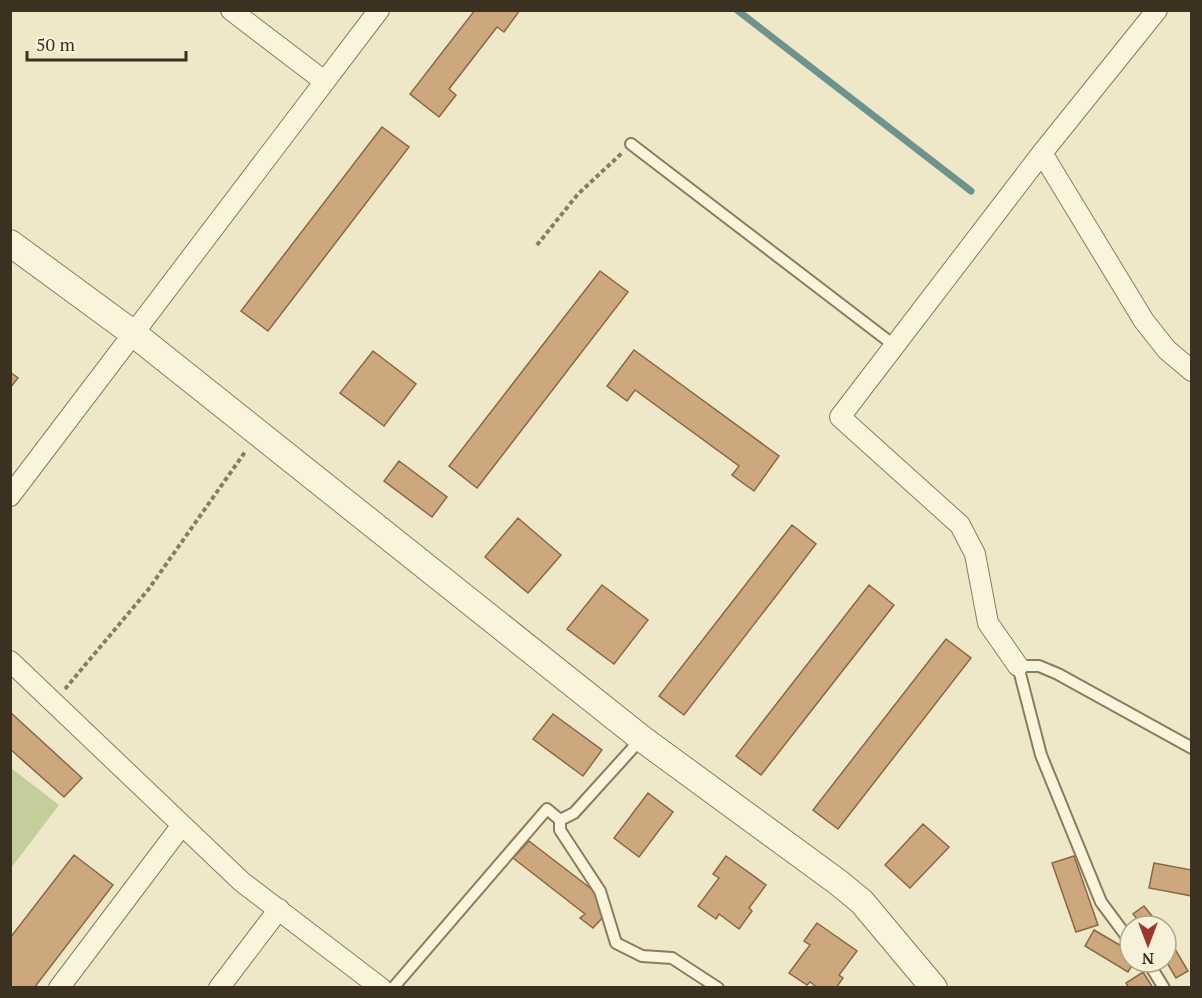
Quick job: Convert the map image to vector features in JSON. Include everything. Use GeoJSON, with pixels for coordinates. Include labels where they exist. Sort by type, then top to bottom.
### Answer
{"type":"FeatureCollection","features":[{"type":"Feature","properties":{"kind":"street"},"geometry":{"type":"LineString","coordinates":[[231,10],[324,81]]}},
{"type":"Feature","properties":{"kind":"street"},"geometry":{"type":"LineString","coordinates":[[10,496],[379,10]]}},
{"type":"Feature","properties":{"kind":"street"},"geometry":{"type":"LineString","coordinates":[[1018,666],[988,623],[975,554],[960,525],[840,417],[1042,153],[1157,10]]}},
{"type":"Feature","properties":{"kind":"street"},"geometry":{"type":"LineString","coordinates":[[1042,153],[1144,321],[1167,350],[1191,371]]}},
{"type":"Feature","properties":{"kind":"street"},"geometry":{"type":"LineString","coordinates":[[10,243],[134,334],[641,738],[862,902],[934,987]]}},
{"type":"Feature","properties":{"kind":"street"},"geometry":{"type":"LineString","coordinates":[[10,661],[242,882],[381,987]]}},
{"type":"Feature","properties":{"kind":"street"},"geometry":{"type":"LineString","coordinates":[[59,987],[182,825]]}},
{"type":"Feature","properties":{"kind":"street"},"geometry":{"type":"LineString","coordinates":[[219,987],[279,909]]}},
{"type":"Feature","properties":{"kind":"lane"},"geometry":{"type":"LineString","coordinates":[[631,144],[895,346]]}},
{"type":"Feature","properties":{"kind":"lane"},"geometry":{"type":"LineString","coordinates":[[1118,924],[1101,902],[1041,755],[1018,666],[1039,666],[1058,674],[1191,748]]}},
{"type":"Feature","properties":{"kind":"lane"},"geometry":{"type":"LineString","coordinates":[[560,820],[574,813],[641,738]]}},
{"type":"Feature","properties":{"kind":"lane"},"geometry":{"type":"LineString","coordinates":[[393,987],[547,809],[560,820],[560,830],[600,891],[616,943],[642,956],[672,958],[718,987]]}},
{"type":"Feature","properties":{"kind":"lane"},"geometry":{"type":"LineString","coordinates":[[1156,974],[1164,987]]}},
{"type":"Feature","properties":{"kind":"path"},"geometry":{"type":"LineString","coordinates":[[537,245],[578,194],[631,144]]}},
{"type":"Feature","properties":{"kind":"path"},"geometry":{"type":"LineString","coordinates":[[53,701],[148,590],[258,434]]}},
{"type":"Feature","properties":{"kind":"green space"},"geometry":{"type":"Polygon","coordinates":[[[11,768],[59,805],[10,868],[11,768]]]}},
{"type":"Feature","properties":{"kind":"building"},"geometry":{"type":"Polygon","coordinates":[[[475,10],[520,10],[504,32],[497,27],[449,89],[456,95],[439,117],[410,94],[475,10]]]}},
{"type":"Feature","properties":{"kind":"building"},"geometry":{"type":"Polygon","coordinates":[[[382,127],[409,147],[268,331],[241,311],[382,127]]]}},
{"type":"Feature","properties":{"kind":"building"},"geometry":{"type":"Polygon","coordinates":[[[600,271],[628,292],[477,488],[449,466],[600,271]]]}},
{"type":"Feature","properties":{"kind":"building"},"geometry":{"type":"Polygon","coordinates":[[[634,350],[779,456],[754,491],[732,475],[739,466],[635,390],[627,401],[607,386],[634,350]]]}},
{"type":"Feature","properties":{"kind":"building"},"geometry":{"type":"Polygon","coordinates":[[[373,351],[416,384],[384,426],[340,393],[373,351]]]}},
{"type":"Feature","properties":{"kind":"building"},"geometry":{"type":"Polygon","coordinates":[[[10,372],[18,378],[10,388],[10,372]]]}},
{"type":"Feature","properties":{"kind":"building"},"geometry":{"type":"Polygon","coordinates":[[[399,461],[447,497],[432,517],[384,481],[399,461]]]}},
{"type":"Feature","properties":{"kind":"building"},"geometry":{"type":"Polygon","coordinates":[[[518,518],[561,555],[528,593],[485,557],[518,518]]]}},
{"type":"Feature","properties":{"kind":"building"},"geometry":{"type":"Polygon","coordinates":[[[792,525],[816,544],[684,715],[659,696],[792,525]]]}},
{"type":"Feature","properties":{"kind":"building"},"geometry":{"type":"Polygon","coordinates":[[[602,585],[648,620],[614,664],[567,629],[602,585]]]}},
{"type":"Feature","properties":{"kind":"building"},"geometry":{"type":"Polygon","coordinates":[[[869,585],[894,605],[761,775],[736,756],[869,585]]]}},
{"type":"Feature","properties":{"kind":"building"},"geometry":{"type":"Polygon","coordinates":[[[946,639],[971,658],[838,829],[813,810],[946,639]]]}},
{"type":"Feature","properties":{"kind":"building"},"geometry":{"type":"Polygon","coordinates":[[[10,712],[82,778],[64,797],[10,749],[10,712]]]}},
{"type":"Feature","properties":{"kind":"building"},"geometry":{"type":"Polygon","coordinates":[[[553,714],[602,750],[583,776],[533,739],[553,714]]]}},
{"type":"Feature","properties":{"kind":"building"},"geometry":{"type":"Polygon","coordinates":[[[648,793],[673,812],[639,857],[614,838],[648,793]]]}},
{"type":"Feature","properties":{"kind":"building"},"geometry":{"type":"Polygon","coordinates":[[[923,824],[949,847],[910,888],[885,865],[923,824]]]}},
{"type":"Feature","properties":{"kind":"building"},"geometry":{"type":"Polygon","coordinates":[[[529,841],[594,891],[605,915],[593,928],[580,918],[585,914],[513,858],[529,841]]]}},
{"type":"Feature","properties":{"kind":"building"},"geometry":{"type":"Polygon","coordinates":[[[74,855],[113,885],[34,988],[10,988],[10,938],[74,855]]]}},
{"type":"Feature","properties":{"kind":"building"},"geometry":{"type":"Polygon","coordinates":[[[726,856],[766,885],[749,908],[752,911],[739,929],[719,914],[716,919],[698,906],[719,878],[713,874],[726,856]]]}},
{"type":"Feature","properties":{"kind":"building"},"geometry":{"type":"Polygon","coordinates":[[[1074,856],[1098,925],[1076,932],[1052,863],[1074,856]]]}},
{"type":"Feature","properties":{"kind":"building"},"geometry":{"type":"Polygon","coordinates":[[[1154,863],[1192,870],[1192,896],[1149,888],[1154,863]]]}},
{"type":"Feature","properties":{"kind":"building"},"geometry":{"type":"Polygon","coordinates":[[[1144,906],[1150,914],[1133,914],[1144,906]]]}},
{"type":"Feature","properties":{"kind":"building"},"geometry":{"type":"Polygon","coordinates":[[[817,923],[857,951],[839,975],[843,978],[836,988],[818,988],[810,982],[807,985],[789,973],[810,945],[804,941],[817,923]]]}},
{"type":"Feature","properties":{"kind":"building"},"geometry":{"type":"Polygon","coordinates":[[[1094,930],[1118,944],[1118,966],[1085,946],[1094,930]]]}},
{"type":"Feature","properties":{"kind":"building"},"geometry":{"type":"Polygon","coordinates":[[[1178,954],[1188,971],[1176,978],[1174,974],[1178,974],[1178,954]]]}},
{"type":"Feature","properties":{"kind":"building"},"geometry":{"type":"Polygon","coordinates":[[[1140,974],[1144,974],[1153,988],[1129,988],[1126,983],[1140,974]]]}},
{"type":"Feature","properties":{"kind":"waterway"},"geometry":{"type":"LineString","coordinates":[[737,10],[971,191]]}}]}
